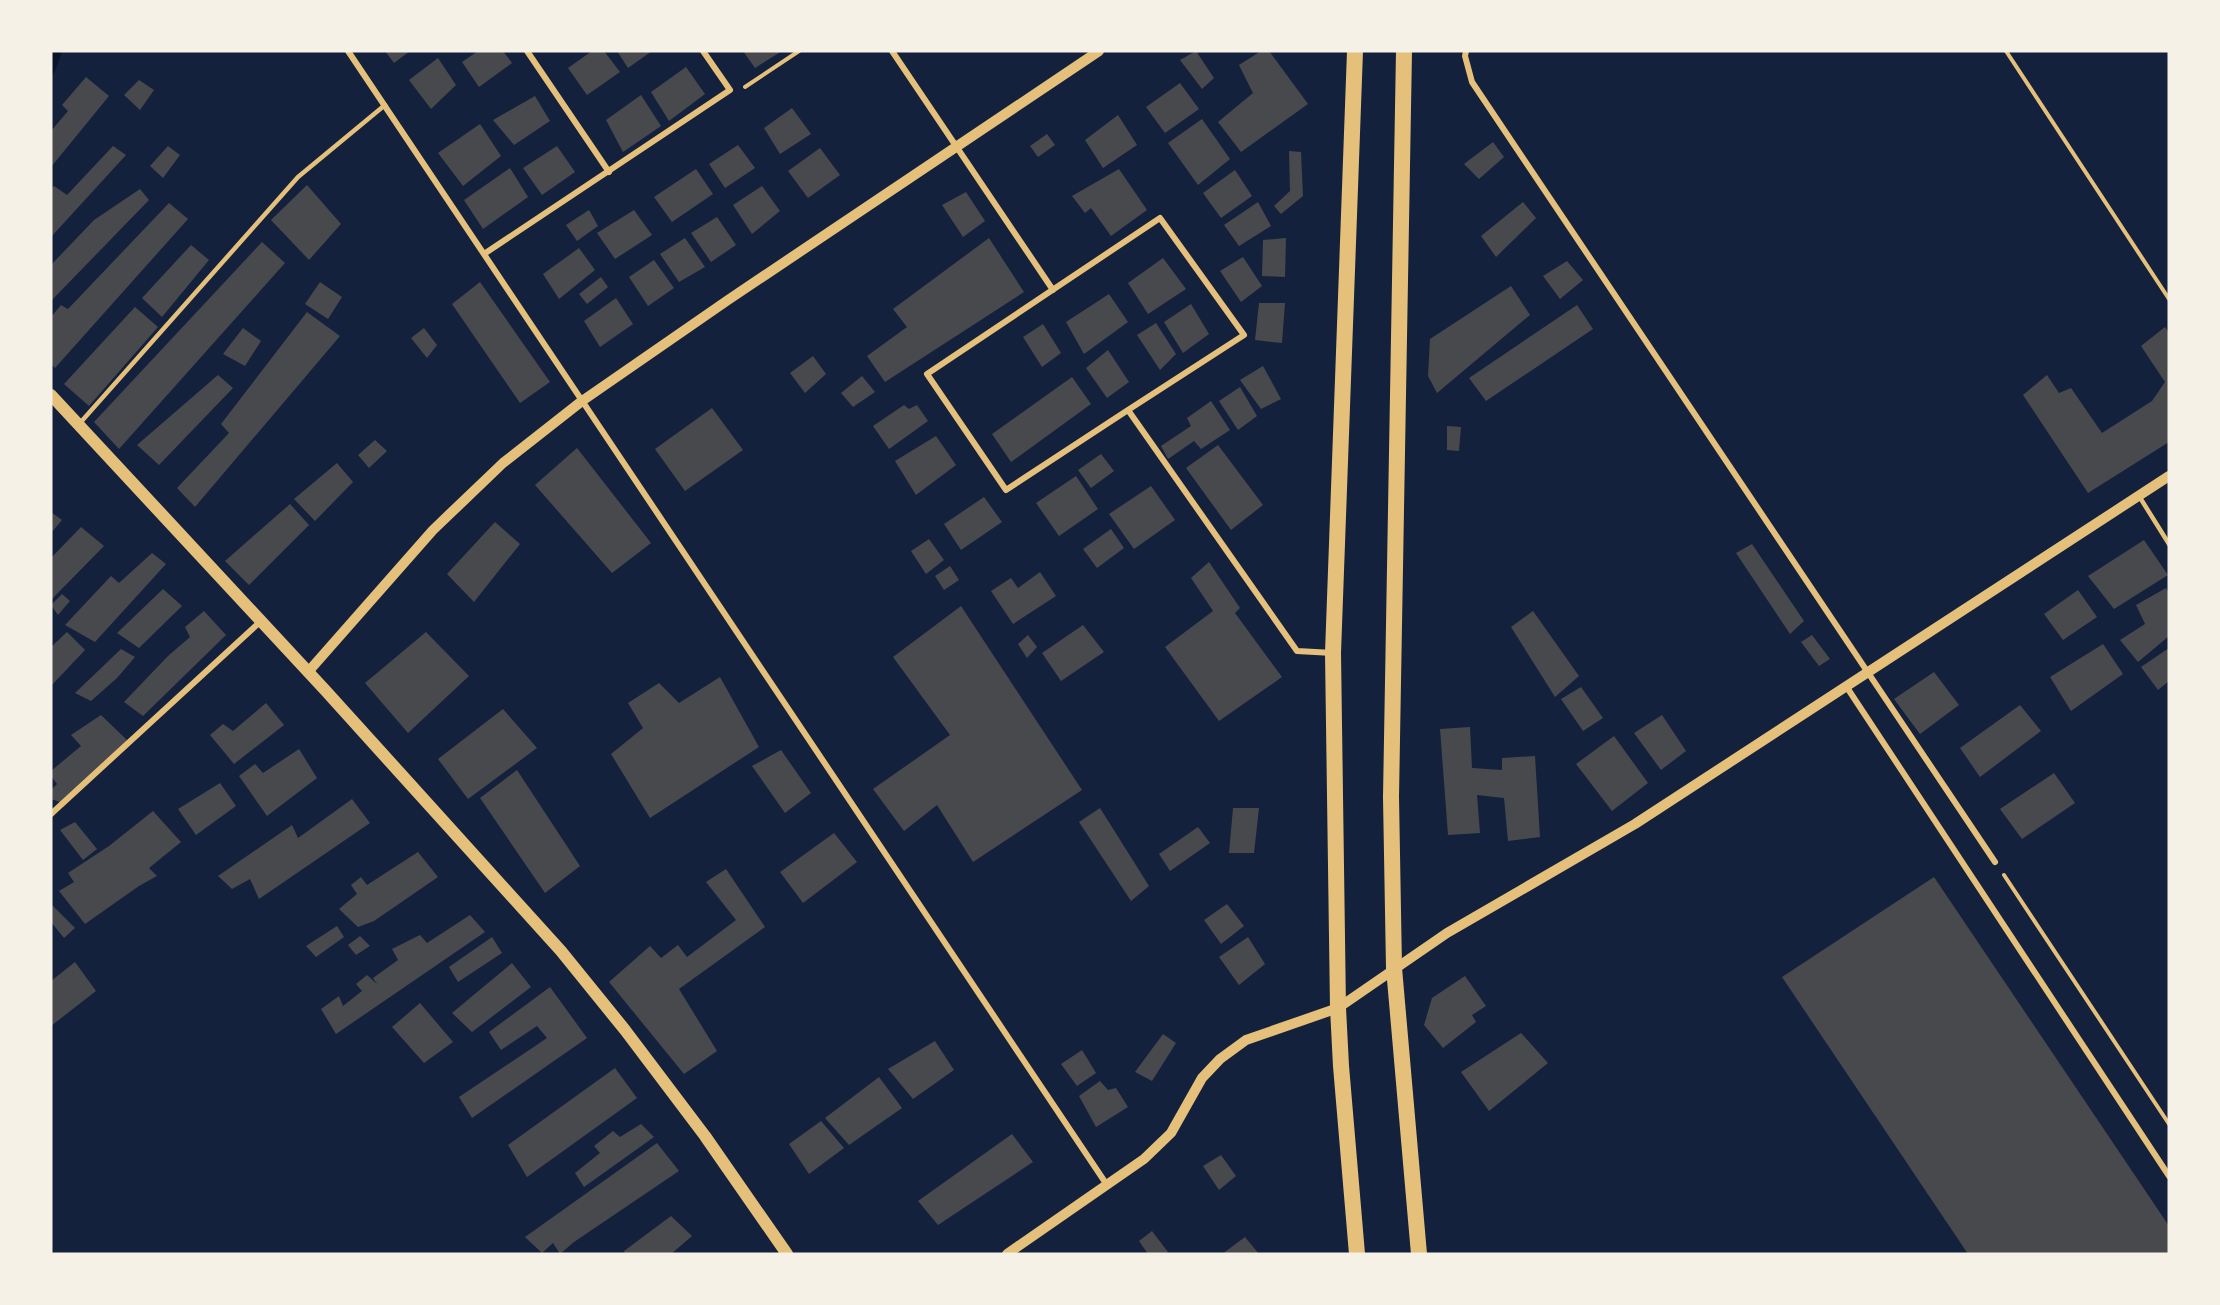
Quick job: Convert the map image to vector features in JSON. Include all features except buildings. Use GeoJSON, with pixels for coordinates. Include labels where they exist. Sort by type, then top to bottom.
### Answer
{"type":"FeatureCollection","features":[{"type":"Feature","properties":{"kind":"highway"},"geometry":{"type":"LineString","coordinates":[[1355,51],[1333,653],[1338,1008],[1357,1254]]}},
{"type":"Feature","properties":{"kind":"highway"},"geometry":{"type":"LineString","coordinates":[[1404,51],[1391,797],[1394,968],[1419,1254]]}},
{"type":"Feature","properties":{"kind":"main road"},"geometry":{"type":"LineString","coordinates":[[51,394],[308,672],[568,960],[625,1030],[705,1136],[787,1254]]}},
{"type":"Feature","properties":{"kind":"street"},"geometry":{"type":"LineString","coordinates":[[348,51],[1107,1185]]}},
{"type":"Feature","properties":{"kind":"street"},"geometry":{"type":"LineString","coordinates":[[527,51],[609,171]]}},
{"type":"Feature","properties":{"kind":"street"},"geometry":{"type":"LineString","coordinates":[[484,254],[730,90],[703,51]]}},
{"type":"Feature","properties":{"kind":"street"},"geometry":{"type":"LineString","coordinates":[[892,51],[1053,290]]}},
{"type":"Feature","properties":{"kind":"street"},"geometry":{"type":"LineString","coordinates":[[308,672],[433,530],[503,464],[582,401],[1099,51]]}},
{"type":"Feature","properties":{"kind":"street"},"geometry":{"type":"LineString","coordinates":[[1466,51],[1465,56],[1472,82],[1995,862]]}},
{"type":"Feature","properties":{"kind":"street"},"geometry":{"type":"LineString","coordinates":[[1160,218],[1244,335],[1128,410],[1006,490],[927,374],[1160,218]]}},
{"type":"Feature","properties":{"kind":"street"},"geometry":{"type":"LineString","coordinates":[[1128,410],[1297,651],[1333,653]]}},
{"type":"Feature","properties":{"kind":"street"},"geometry":{"type":"LineString","coordinates":[[1007,1254],[1144,1159],[1171,1133],[1202,1078],[1220,1059],[1246,1040],[1338,1008],[1447,933],[1635,824],[2169,476]]}},
{"type":"Feature","properties":{"kind":"street"},"geometry":{"type":"LineString","coordinates":[[51,814],[260,622]]}},
{"type":"Feature","properties":{"kind":"street"},"geometry":{"type":"LineString","coordinates":[[1846,686],[2169,1176]]}},
{"type":"Feature","properties":{"kind":"lane"},"geometry":{"type":"LineString","coordinates":[[79,424],[298,177],[385,105]]}},
{"type":"Feature","properties":{"kind":"lane"},"geometry":{"type":"LineString","coordinates":[[2139,496],[2169,544]]}},
{"type":"Feature","properties":{"kind":"path"},"geometry":{"type":"LineString","coordinates":[[730,90],[746,87],[799,51]]}},
{"type":"Feature","properties":{"kind":"path"},"geometry":{"type":"LineString","coordinates":[[2006,51],[2169,299]]}},
{"type":"Feature","properties":{"kind":"path"},"geometry":{"type":"LineString","coordinates":[[1995,862],[2169,1124]]}},
{"type":"Feature","properties":{"kind":"waterway"},"geometry":{"type":"LineString","coordinates":[[51,70],[58,51]]}}]}
